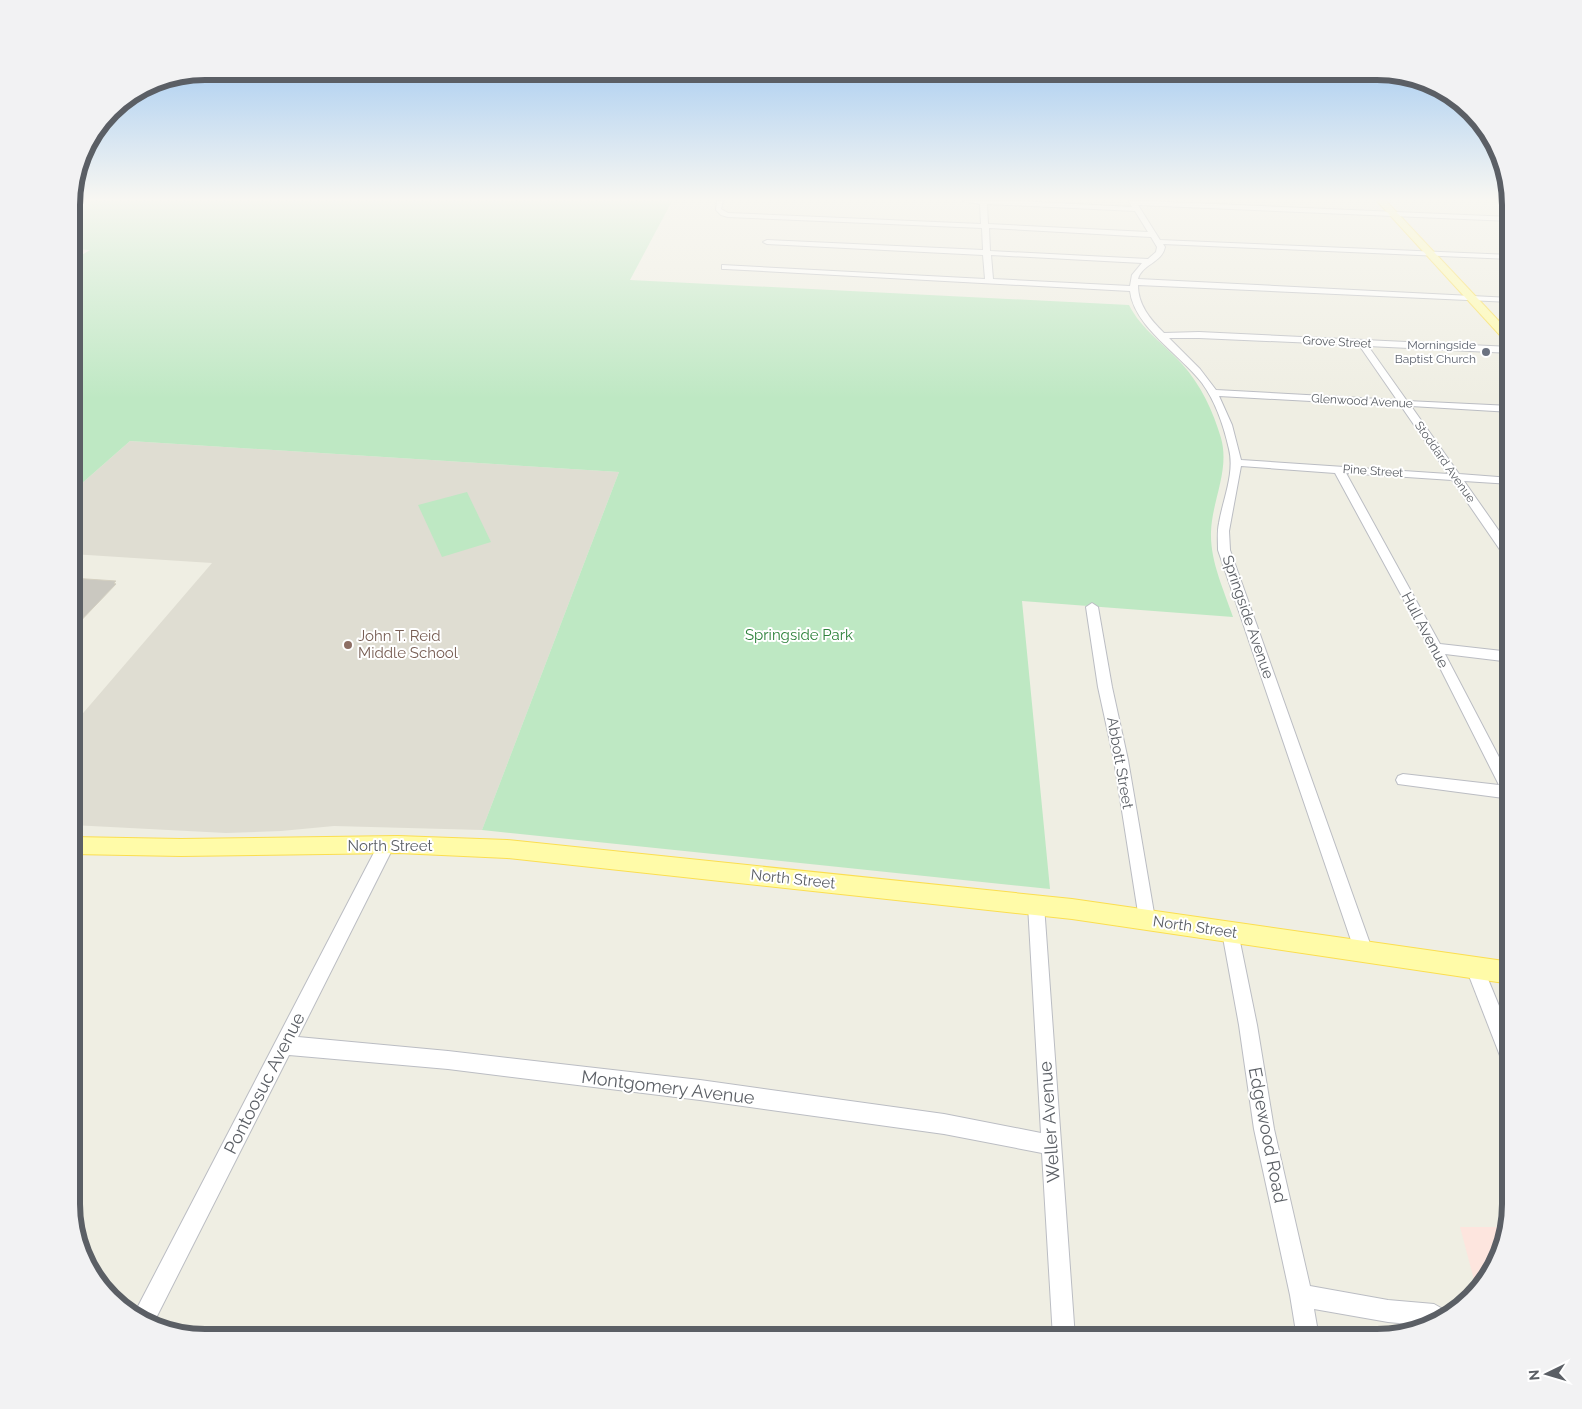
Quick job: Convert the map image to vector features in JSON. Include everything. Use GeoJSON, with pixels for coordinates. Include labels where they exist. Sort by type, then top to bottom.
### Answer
{"type":"FeatureCollection","features":[{"type":"Feature","properties":{"kind":"main road"},"geometry":{"type":"LineString","coordinates":[[1442,267],[1502,331]]}},
{"type":"Feature","properties":{"kind":"main road","name":"North Street"},"geometry":{"type":"LineString","coordinates":[[80,846],[163,848],[447,846],[507,849],[1036,905],[1147,919],[1502,972]]}},
{"type":"Feature","properties":{"kind":"street"},"geometry":{"type":"LineString","coordinates":[[725,267],[989,281],[1502,300]]}},
{"type":"Feature","properties":{"kind":"street"},"geometry":{"type":"LineString","coordinates":[[989,267],[989,281]]}},
{"type":"Feature","properties":{"kind":"street"},"geometry":{"type":"LineString","coordinates":[[1133,285],[1136,274],[1141,267]]}},
{"type":"Feature","properties":{"kind":"street","name":"Springside Avenue"},"geometry":{"type":"LineString","coordinates":[[1133,285],[1144,317],[1193,366],[1214,393],[1235,454],[1223,532],[1224,550],[1364,952]]}},
{"type":"Feature","properties":{"kind":"street"},"geometry":{"type":"LineString","coordinates":[[1496,325],[1502,327]]}},
{"type":"Feature","properties":{"kind":"street","name":"Grove Street"},"geometry":{"type":"LineString","coordinates":[[1163,336],[1199,335],[1502,350]]}},
{"type":"Feature","properties":{"kind":"street","name":"Stoddard Avenue"},"geometry":{"type":"LineString","coordinates":[[1362,343],[1502,544]]}},
{"type":"Feature","properties":{"kind":"street","name":"Glenwood Avenue"},"geometry":{"type":"LineString","coordinates":[[1214,393],[1502,409]]}},
{"type":"Feature","properties":{"kind":"street","name":"Pine Street"},"geometry":{"type":"LineString","coordinates":[[1235,463],[1502,480]]}},
{"type":"Feature","properties":{"kind":"street","name":"Hull Avenue"},"geometry":{"type":"LineString","coordinates":[[1338,469],[1436,648],[1502,777]]}},
{"type":"Feature","properties":{"kind":"street","name":"Abbott Street"},"geometry":{"type":"LineString","coordinates":[[1092,607],[1105,687],[1121,760],[1147,919]]}},
{"type":"Feature","properties":{"kind":"street"},"geometry":{"type":"LineString","coordinates":[[1436,648],[1502,656]]}},
{"type":"Feature","properties":{"kind":"street"},"geometry":{"type":"LineString","coordinates":[[1403,780],[1502,792]]}},
{"type":"Feature","properties":{"kind":"street","name":"Pontoosuc Avenue"},"geometry":{"type":"LineString","coordinates":[[146,1314],[386,846]]}},
{"type":"Feature","properties":{"kind":"street","name":"Weller Avenue"},"geometry":{"type":"LineString","coordinates":[[1036,905],[1063,1329]]}},
{"type":"Feature","properties":{"kind":"street","name":"Edgewood Road"},"geometry":{"type":"LineString","coordinates":[[1230,932],[1264,1129],[1301,1295],[1307,1329]]}},
{"type":"Feature","properties":{"kind":"street"},"geometry":{"type":"LineString","coordinates":[[1475,968],[1502,1037]]}},
{"type":"Feature","properties":{"kind":"street","name":"Montgomery Avenue"},"geometry":{"type":"LineString","coordinates":[[283,1045],[448,1060],[700,1090],[944,1124],[1050,1145]]}},
{"type":"Feature","properties":{"kind":"street"},"geometry":{"type":"LineString","coordinates":[[1301,1295],[1388,1311],[1434,1315]]}},
{"type":"Feature","properties":{"kind":"shaded area","name":"John T. Reid Middle School"},"geometry":{"type":"Polygon","coordinates":[[[130,441],[619,472],[482,830],[334,826],[281,831],[226,833],[80,825],[80,717],[212,563],[80,555],[80,485],[130,441]]]}},
{"type":"Feature","properties":{"kind":"shaded area"},"geometry":{"type":"Polygon","coordinates":[[[1460,1227],[1500,1227],[1485,1267],[1474,1281],[1460,1227]]]}},
{"type":"Feature","properties":{"kind":"green space","name":"Springside Park"},"geometry":{"type":"Polygon","coordinates":[[[80,267],[637,267],[630,280],[1129,305],[1140,322],[1182,364],[1195,381],[1206,399],[1218,428],[1223,450],[1223,462],[1212,520],[1211,543],[1218,575],[1233,617],[1022,601],[1050,889],[482,830],[619,472],[130,441],[80,485],[80,267]]]}},
{"type":"Feature","properties":{"kind":"green space"},"geometry":{"type":"Polygon","coordinates":[[[467,492],[491,542],[442,557],[418,505],[467,492]]]}},
{"type":"Feature","properties":{"kind":"building"},"geometry":{"type":"Polygon","coordinates":[[[80,579],[116,581],[114,583],[116,584],[80,622],[80,579]]]}},
{"type":"Feature","properties":{"kind":"place","name":"Morningside Baptist Church"},"geometry":{"type":"Point","coordinates":[1486,352]}},
{"type":"Feature","properties":{"kind":"place","name":"John T. Reid Middle School"},"geometry":{"type":"Point","coordinates":[348,645]}}]}
